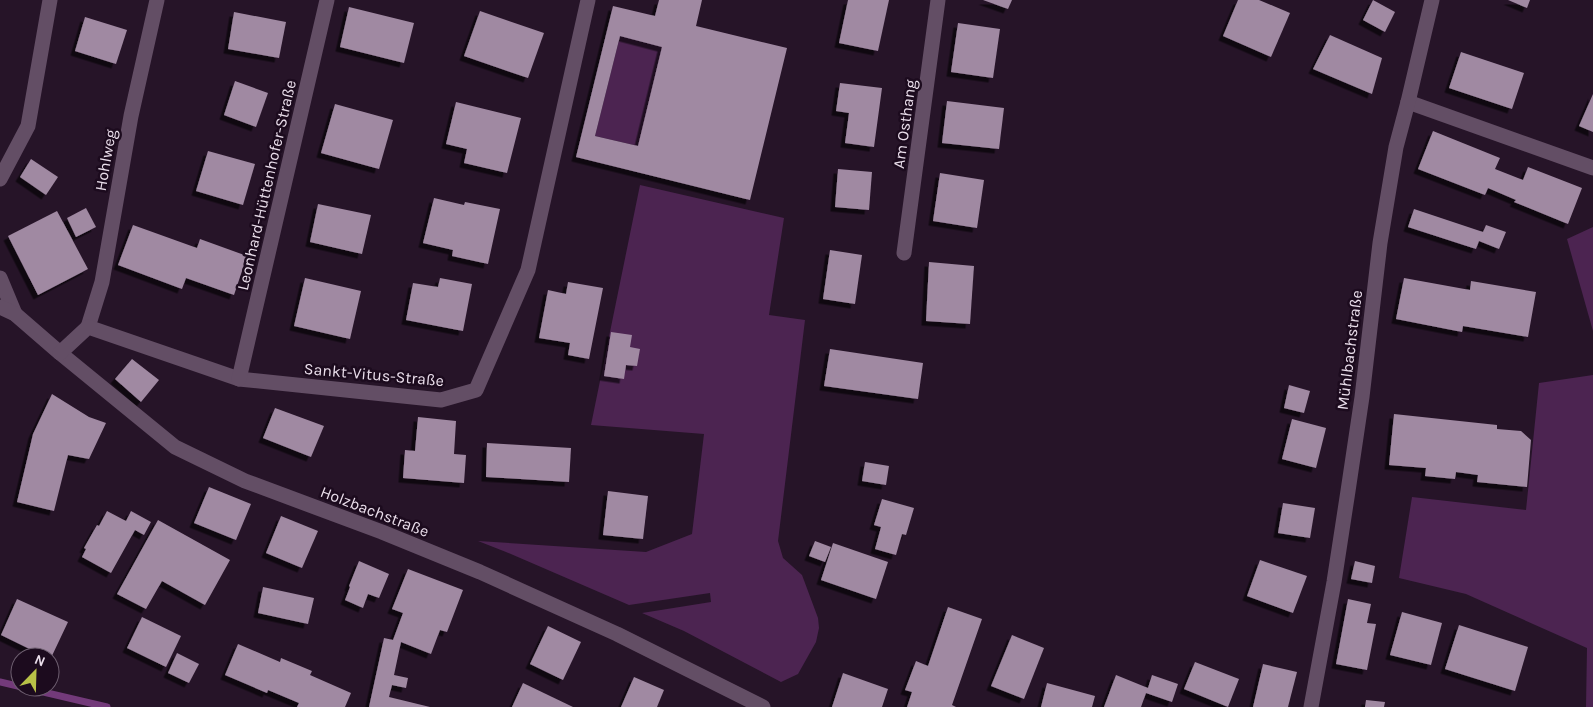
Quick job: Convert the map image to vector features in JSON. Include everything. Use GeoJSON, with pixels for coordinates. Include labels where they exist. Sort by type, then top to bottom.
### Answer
{"type":"FeatureCollection","features":[{"type":"Feature","properties":{"kind":"street"},"geometry":{"type":"LineString","coordinates":[[0,179],[28,126],[50,0]]}},
{"type":"Feature","properties":{"kind":"street","name":"Hohlweg"},"geometry":{"type":"LineString","coordinates":[[88,327],[102,282],[131,116],[157,0]]}},
{"type":"Feature","properties":{"kind":"street","name":"Leonhard-Hüttenhofer-Straße"},"geometry":{"type":"LineString","coordinates":[[239,379],[327,0]]}},
{"type":"Feature","properties":{"kind":"street","name":"Sankt-Vitus-Straße"},"geometry":{"type":"LineString","coordinates":[[88,327],[239,379],[441,400],[476,390],[528,270],[588,0]]}},
{"type":"Feature","properties":{"kind":"street","name":"Am Osthang"},"geometry":{"type":"LineString","coordinates":[[904,253],[938,0]]}},
{"type":"Feature","properties":{"kind":"street","name":"Mühlbachstraße"},"geometry":{"type":"LineString","coordinates":[[1311,707],[1348,492],[1386,204],[1396,147],[1432,0]]}},
{"type":"Feature","properties":{"kind":"street"},"geometry":{"type":"LineString","coordinates":[[1408,102],[1593,168]]}},
{"type":"Feature","properties":{"kind":"street"},"geometry":{"type":"LineString","coordinates":[[0,278],[15,314]]}},
{"type":"Feature","properties":{"kind":"street","name":"Holzbachstraße"},"geometry":{"type":"LineString","coordinates":[[0,307],[15,314],[175,447],[245,480],[382,532],[489,576],[617,634],[763,707]]}},
{"type":"Feature","properties":{"kind":"street"},"geometry":{"type":"LineString","coordinates":[[60,353],[88,327]]}},
{"type":"Feature","properties":{"kind":"shaded area"},"geometry":{"type":"Polygon","coordinates":[[[620,36],[662,47],[638,146],[595,136],[620,36]]]}},
{"type":"Feature","properties":{"kind":"shaded area"},"geometry":{"type":"Polygon","coordinates":[[[640,185],[784,218],[769,315],[805,320],[778,541],[783,558],[802,575],[818,618],[819,628],[816,642],[798,674],[781,682],[684,631],[642,613],[711,602],[710,593],[629,605],[478,541],[646,552],[692,534],[704,434],[591,425],[640,185]]]}},
{"type":"Feature","properties":{"kind":"shaded area"},"geometry":{"type":"Polygon","coordinates":[[[1593,227],[1593,331],[1567,239],[1593,227]]]}},
{"type":"Feature","properties":{"kind":"shaded area"},"geometry":{"type":"Polygon","coordinates":[[[1593,375],[1593,707],[1586,707],[1587,648],[1466,594],[1399,578],[1412,497],[1526,510],[1539,383],[1593,375]]]}},
{"type":"Feature","properties":{"kind":"building"},"geometry":{"type":"Polygon","coordinates":[[[659,0],[702,0],[696,26],[787,48],[750,200],[576,157],[613,6],[655,16],[659,0]],[[620,36],[595,136],[638,146],[662,47],[620,36]]]}},
{"type":"Feature","properties":{"kind":"building"},"geometry":{"type":"Polygon","coordinates":[[[848,0],[889,0],[878,51],[839,43],[848,0]]]}},
{"type":"Feature","properties":{"kind":"building"},"geometry":{"type":"Polygon","coordinates":[[[983,0],[1012,0],[1008,9],[983,0]]]}},
{"type":"Feature","properties":{"kind":"building"},"geometry":{"type":"Polygon","coordinates":[[[1238,0],[1259,0],[1290,13],[1271,57],[1223,36],[1238,0]]]}},
{"type":"Feature","properties":{"kind":"building"},"geometry":{"type":"Polygon","coordinates":[[[1373,0],[1395,12],[1385,32],[1363,20],[1373,0]]]}},
{"type":"Feature","properties":{"kind":"building"},"geometry":{"type":"Polygon","coordinates":[[[1508,0],[1530,0],[1527,8],[1508,0]]]}},
{"type":"Feature","properties":{"kind":"building"},"geometry":{"type":"Polygon","coordinates":[[[349,7],[414,23],[404,63],[340,47],[349,7]]]}},
{"type":"Feature","properties":{"kind":"building"},"geometry":{"type":"Polygon","coordinates":[[[480,11],[544,33],[528,78],[464,56],[480,11]]]}},
{"type":"Feature","properties":{"kind":"building"},"geometry":{"type":"Polygon","coordinates":[[[234,12],[286,22],[279,58],[228,49],[234,12]]]}},
{"type":"Feature","properties":{"kind":"building"},"geometry":{"type":"Polygon","coordinates":[[[85,17],[127,30],[116,64],[75,51],[85,17]]]}},
{"type":"Feature","properties":{"kind":"building"},"geometry":{"type":"Polygon","coordinates":[[[958,23],[1000,29],[993,78],[951,72],[958,23]]]}},
{"type":"Feature","properties":{"kind":"building"},"geometry":{"type":"Polygon","coordinates":[[[1330,35],[1382,58],[1372,94],[1313,69],[1330,35]]]}},
{"type":"Feature","properties":{"kind":"building"},"geometry":{"type":"Polygon","coordinates":[[[1461,52],[1524,73],[1512,109],[1449,88],[1461,52]]]}},
{"type":"Feature","properties":{"kind":"building"},"geometry":{"type":"Polygon","coordinates":[[[235,81],[268,93],[256,127],[224,115],[235,81]]]}},
{"type":"Feature","properties":{"kind":"building"},"geometry":{"type":"Polygon","coordinates":[[[840,83],[882,88],[874,147],[845,143],[849,113],[836,111],[840,83]]]}},
{"type":"Feature","properties":{"kind":"building"},"geometry":{"type":"Polygon","coordinates":[[[1593,94],[1593,132],[1579,126],[1593,94]]]}},
{"type":"Feature","properties":{"kind":"building"},"geometry":{"type":"Polygon","coordinates":[[[947,101],[1004,108],[999,149],[942,143],[947,101]]]}},
{"type":"Feature","properties":{"kind":"building"},"geometry":{"type":"Polygon","coordinates":[[[456,102],[521,118],[507,173],[464,163],[467,149],[446,144],[456,102]]]}},
{"type":"Feature","properties":{"kind":"building"},"geometry":{"type":"Polygon","coordinates":[[[335,104],[393,120],[379,169],[321,153],[335,104]]]}},
{"type":"Feature","properties":{"kind":"building"},"geometry":{"type":"Polygon","coordinates":[[[1433,131],[1500,158],[1495,169],[1523,180],[1528,167],[1582,188],[1568,224],[1514,202],[1516,200],[1488,188],[1485,195],[1418,169],[1433,131]]]}},
{"type":"Feature","properties":{"kind":"building"},"geometry":{"type":"Polygon","coordinates":[[[208,151],[255,164],[243,205],[196,191],[208,151]]]}},
{"type":"Feature","properties":{"kind":"building"},"geometry":{"type":"Polygon","coordinates":[[[31,159],[58,177],[46,195],[20,177],[31,159]]]}},
{"type":"Feature","properties":{"kind":"building"},"geometry":{"type":"Polygon","coordinates":[[[838,169],[872,172],[869,210],[835,207],[838,169]]]}},
{"type":"Feature","properties":{"kind":"building"},"geometry":{"type":"Polygon","coordinates":[[[940,173],[984,180],[977,228],[933,221],[940,173]]]}},
{"type":"Feature","properties":{"kind":"building"},"geometry":{"type":"Polygon","coordinates":[[[434,198],[464,205],[465,202],[500,209],[488,264],[452,256],[453,250],[423,243],[434,198]]]}},
{"type":"Feature","properties":{"kind":"building"},"geometry":{"type":"Polygon","coordinates":[[[318,204],[371,215],[362,254],[310,242],[318,204]]]}},
{"type":"Feature","properties":{"kind":"building"},"geometry":{"type":"Polygon","coordinates":[[[86,208],[96,227],[76,237],[67,218],[86,208]]]}},
{"type":"Feature","properties":{"kind":"building"},"geometry":{"type":"Polygon","coordinates":[[[1414,209],[1483,232],[1486,225],[1506,232],[1499,249],[1479,241],[1476,249],[1408,227],[1414,209]]]}},
{"type":"Feature","properties":{"kind":"building"},"geometry":{"type":"Polygon","coordinates":[[[57,211],[88,269],[38,295],[8,236],[57,211]]]}},
{"type":"Feature","properties":{"kind":"building"},"geometry":{"type":"Polygon","coordinates":[[[133,225],[197,248],[200,239],[247,256],[234,295],[186,278],[182,289],[118,265],[133,225]]]}},
{"type":"Feature","properties":{"kind":"building"},"geometry":{"type":"Polygon","coordinates":[[[830,250],[862,255],[855,304],[823,299],[830,250]]]}},
{"type":"Feature","properties":{"kind":"building"},"geometry":{"type":"Polygon","coordinates":[[[929,262],[974,266],[970,324],[926,321],[929,262]]]}},
{"type":"Feature","properties":{"kind":"building"},"geometry":{"type":"Polygon","coordinates":[[[305,278],[361,291],[350,339],[294,326],[305,278]]]}},
{"type":"Feature","properties":{"kind":"building"},"geometry":{"type":"Polygon","coordinates":[[[440,278],[472,284],[463,331],[406,320],[413,283],[438,287],[440,278]]]}},
{"type":"Feature","properties":{"kind":"building"},"geometry":{"type":"Polygon","coordinates":[[[1404,278],[1470,290],[1471,281],[1536,292],[1528,337],[1463,326],[1462,332],[1396,319],[1404,278]]]}},
{"type":"Feature","properties":{"kind":"building"},"geometry":{"type":"Polygon","coordinates":[[[568,282],[603,288],[589,359],[568,355],[570,343],[539,338],[548,290],[566,294],[568,282]]]}},
{"type":"Feature","properties":{"kind":"building"},"geometry":{"type":"Polygon","coordinates":[[[611,332],[632,335],[630,347],[640,349],[637,366],[626,365],[624,379],[604,376],[611,332]]]}},
{"type":"Feature","properties":{"kind":"building"},"geometry":{"type":"Polygon","coordinates":[[[830,349],[923,363],[918,399],[824,386],[830,349]]]}},
{"type":"Feature","properties":{"kind":"building"},"geometry":{"type":"Polygon","coordinates":[[[132,359],[159,380],[141,402],[115,379],[132,359]]]}},
{"type":"Feature","properties":{"kind":"building"},"geometry":{"type":"Polygon","coordinates":[[[1289,385],[1310,391],[1304,413],[1284,408],[1289,385]]]}},
{"type":"Feature","properties":{"kind":"building"},"geometry":{"type":"Polygon","coordinates":[[[52,394],[89,417],[106,423],[89,459],[68,455],[54,511],[17,502],[33,434],[52,394]]]}},
{"type":"Feature","properties":{"kind":"building"},"geometry":{"type":"Polygon","coordinates":[[[275,408],[324,426],[311,457],[263,438],[275,408]]]}},
{"type":"Feature","properties":{"kind":"building"},"geometry":{"type":"Polygon","coordinates":[[[1394,414],[1497,425],[1497,429],[1521,431],[1531,440],[1527,487],[1477,482],[1478,475],[1456,472],[1455,479],[1425,476],[1426,468],[1389,465],[1394,414]]]}},
{"type":"Feature","properties":{"kind":"building"},"geometry":{"type":"Polygon","coordinates":[[[418,417],[456,421],[454,454],[466,455],[464,483],[403,478],[405,450],[415,451],[418,417]]]}},
{"type":"Feature","properties":{"kind":"building"},"geometry":{"type":"Polygon","coordinates":[[[1292,419],[1326,428],[1316,468],[1282,459],[1292,419]]]}},
{"type":"Feature","properties":{"kind":"building"},"geometry":{"type":"Polygon","coordinates":[[[487,443],[571,448],[569,482],[486,477],[487,443]]]}},
{"type":"Feature","properties":{"kind":"building"},"geometry":{"type":"Polygon","coordinates":[[[865,462],[889,466],[886,485],[862,481],[865,462]]]}},
{"type":"Feature","properties":{"kind":"building"},"geometry":{"type":"Polygon","coordinates":[[[209,487],[251,504],[236,540],[194,523],[209,487]]]}},
{"type":"Feature","properties":{"kind":"building"},"geometry":{"type":"Polygon","coordinates":[[[608,491],[648,496],[643,539],[603,535],[608,491]]]}},
{"type":"Feature","properties":{"kind":"building"},"geometry":{"type":"Polygon","coordinates":[[[882,499],[914,508],[906,535],[902,534],[896,555],[875,549],[881,527],[874,525],[882,499]]]}},
{"type":"Feature","properties":{"kind":"building"},"geometry":{"type":"Polygon","coordinates":[[[1283,503],[1315,508],[1310,538],[1278,533],[1283,503]]]}},
{"type":"Feature","properties":{"kind":"building"},"geometry":{"type":"Polygon","coordinates":[[[107,511],[126,521],[131,511],[151,522],[144,535],[135,530],[111,573],[82,557],[86,549],[84,548],[107,511]]]}},
{"type":"Feature","properties":{"kind":"building"},"geometry":{"type":"Polygon","coordinates":[[[281,516],[318,531],[302,568],[266,553],[281,516]]]}},
{"type":"Feature","properties":{"kind":"building"},"geometry":{"type":"Polygon","coordinates":[[[158,520],[230,560],[205,605],[162,581],[146,609],[117,594],[158,520]]]}},
{"type":"Feature","properties":{"kind":"building"},"geometry":{"type":"Polygon","coordinates":[[[815,541],[831,547],[825,562],[809,556],[815,541]]]}},
{"type":"Feature","properties":{"kind":"building"},"geometry":{"type":"Polygon","coordinates":[[[833,543],[888,562],[876,599],[821,580],[833,543]]]}},
{"type":"Feature","properties":{"kind":"building"},"geometry":{"type":"Polygon","coordinates":[[[1260,560],[1307,576],[1293,613],[1247,596],[1260,560]]]}},
{"type":"Feature","properties":{"kind":"building"},"geometry":{"type":"Polygon","coordinates":[[[359,561],[389,574],[379,598],[368,594],[363,608],[345,600],[359,561]]]}},
{"type":"Feature","properties":{"kind":"building"},"geometry":{"type":"Polygon","coordinates":[[[1355,561],[1375,566],[1372,583],[1351,579],[1355,561]]]}},
{"type":"Feature","properties":{"kind":"building"},"geometry":{"type":"Polygon","coordinates":[[[408,569],[463,590],[447,632],[440,630],[431,654],[401,642],[394,675],[408,678],[406,688],[392,685],[389,697],[430,707],[369,707],[384,638],[393,640],[403,613],[392,609],[408,569]]]}},
{"type":"Feature","properties":{"kind":"building"},"geometry":{"type":"Polygon","coordinates":[[[263,587],[314,598],[308,624],[258,613],[263,587]]]}},
{"type":"Feature","properties":{"kind":"building"},"geometry":{"type":"Polygon","coordinates":[[[17,599],[68,622],[56,647],[26,647],[1,635],[17,599]]]}},
{"type":"Feature","properties":{"kind":"building"},"geometry":{"type":"Polygon","coordinates":[[[1348,599],[1371,604],[1367,623],[1376,624],[1367,670],[1336,664],[1348,599]]]}},
{"type":"Feature","properties":{"kind":"building"},"geometry":{"type":"Polygon","coordinates":[[[948,607],[982,619],[952,705],[956,707],[907,707],[912,692],[905,690],[916,661],[928,666],[948,607]]]}},
{"type":"Feature","properties":{"kind":"building"},"geometry":{"type":"Polygon","coordinates":[[[1402,612],[1442,623],[1431,665],[1390,655],[1402,612]]]}},
{"type":"Feature","properties":{"kind":"building"},"geometry":{"type":"Polygon","coordinates":[[[142,617],[181,636],[166,667],[127,648],[142,617]]]}},
{"type":"Feature","properties":{"kind":"building"},"geometry":{"type":"Polygon","coordinates":[[[1459,625],[1528,647],[1515,691],[1445,669],[1459,625]]]}},
{"type":"Feature","properties":{"kind":"building"},"geometry":{"type":"Polygon","coordinates":[[[548,626],[581,642],[563,680],[530,664],[548,626]]]}},
{"type":"Feature","properties":{"kind":"building"},"geometry":{"type":"Polygon","coordinates":[[[1012,635],[1044,648],[1024,699],[991,686],[1012,635]]]}},
{"type":"Feature","properties":{"kind":"building"},"geometry":{"type":"Polygon","coordinates":[[[238,644],[280,662],[281,658],[312,671],[310,675],[351,693],[345,707],[297,707],[299,703],[268,690],[267,693],[225,675],[238,644]]]}},
{"type":"Feature","properties":{"kind":"building"},"geometry":{"type":"Polygon","coordinates":[[[177,653],[199,664],[189,683],[168,673],[177,653]]]}},
{"type":"Feature","properties":{"kind":"building"},"geometry":{"type":"Polygon","coordinates":[[[1195,662],[1239,679],[1228,707],[1184,689],[1195,662]]]}},
{"type":"Feature","properties":{"kind":"building"},"geometry":{"type":"Polygon","coordinates":[[[1263,664],[1297,672],[1288,707],[1253,707],[1263,664]]]}},
{"type":"Feature","properties":{"kind":"building"},"geometry":{"type":"Polygon","coordinates":[[[843,673],[888,689],[882,707],[832,707],[843,673]]]}},
{"type":"Feature","properties":{"kind":"building"},"geometry":{"type":"Polygon","coordinates":[[[1116,675],[1148,688],[1152,675],[1178,684],[1172,702],[1146,693],[1141,707],[1104,707],[1116,675]]]}},
{"type":"Feature","properties":{"kind":"building"},"geometry":{"type":"Polygon","coordinates":[[[634,677],[664,690],[657,707],[621,707],[634,677]]]}},
{"type":"Feature","properties":{"kind":"building"},"geometry":{"type":"Polygon","coordinates":[[[523,683],[573,707],[512,707],[523,683]]]}},
{"type":"Feature","properties":{"kind":"building"},"geometry":{"type":"Polygon","coordinates":[[[1047,683],[1095,696],[1092,707],[1041,707],[1047,683]]]}},
{"type":"Feature","properties":{"kind":"building"},"geometry":{"type":"Polygon","coordinates":[[[1366,700],[1385,702],[1384,707],[1365,707],[1366,700]]]}},
{"type":"Feature","properties":{"kind":"waterway"},"geometry":{"type":"LineString","coordinates":[[0,682],[107,707]]}}]}
